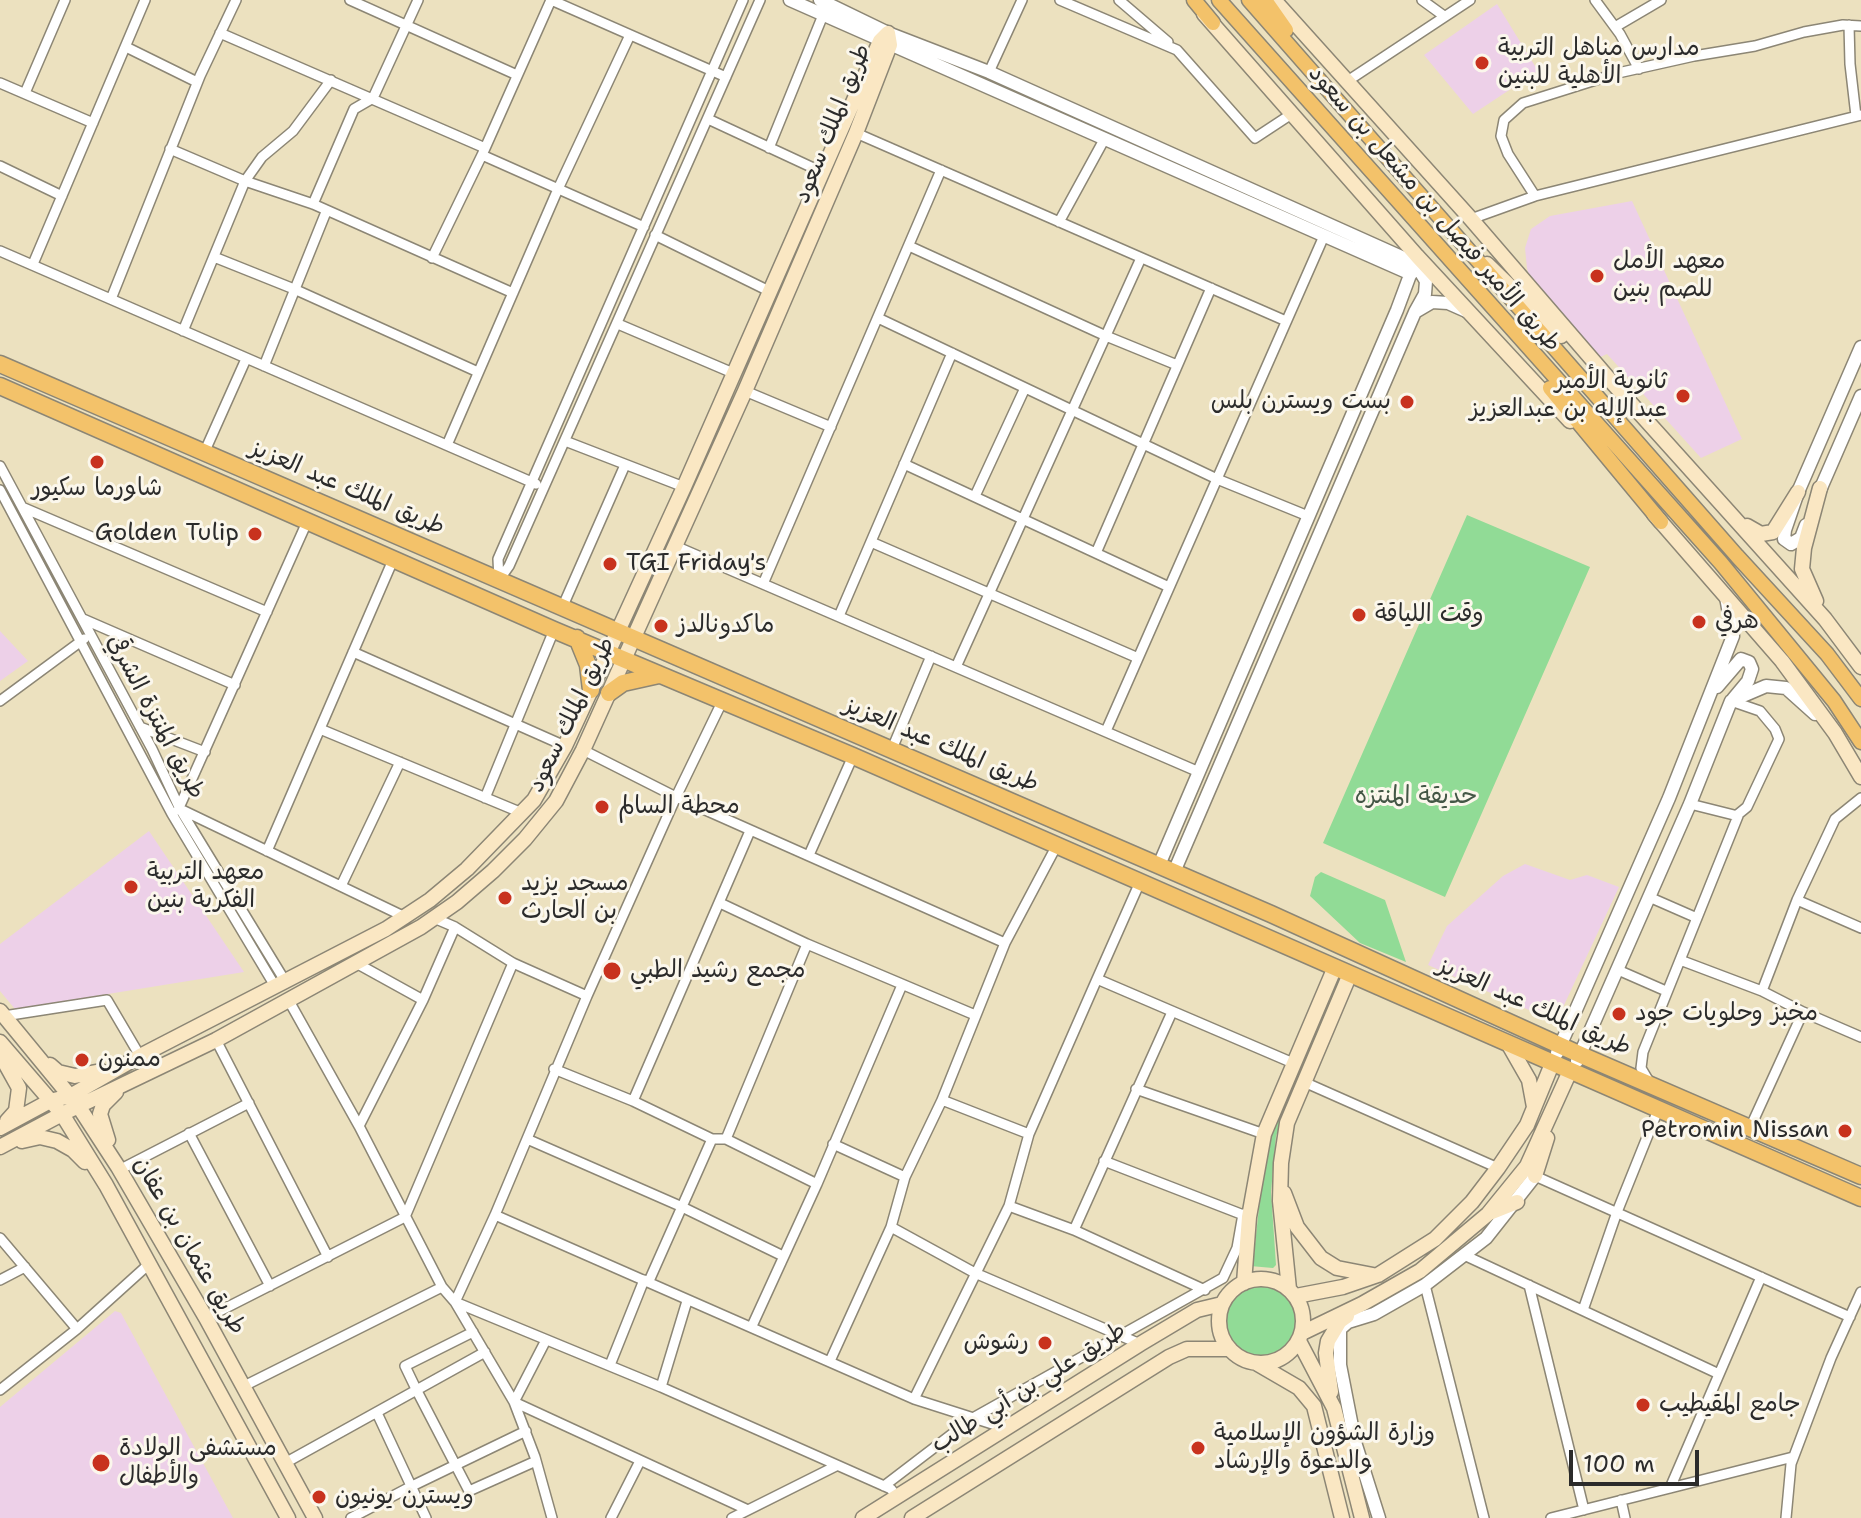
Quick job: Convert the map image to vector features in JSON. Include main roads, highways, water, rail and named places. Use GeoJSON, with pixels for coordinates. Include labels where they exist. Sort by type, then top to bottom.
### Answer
{"type":"FeatureCollection","features":[{"type":"Feature","properties":{"kind":"highway","name":"طريق الملك عبد العزيز"},"geometry":{"type":"LineString","coordinates":[[0,364],[1166,868],[1581,1055],[1861,1176]]}},
{"type":"Feature","properties":{"kind":"highway","name":"طريق الملك عبد العزيز"},"geometry":{"type":"LineString","coordinates":[[0,386],[1861,1198]]}},
{"type":"Feature","properties":{"kind":"highway"},"geometry":{"type":"LineString","coordinates":[[577,638],[588,665],[591,690]]}},
{"type":"Feature","properties":{"kind":"highway"},"geometry":{"type":"LineString","coordinates":[[609,693],[623,683],[662,675]]}},
{"type":"Feature","properties":{"kind":"main road"},"geometry":{"type":"LineString","coordinates":[[1192,0],[1381,216],[1414,264],[1468,312],[1661,522],[1782,661],[1835,733],[1861,777]]}},
{"type":"Feature","properties":{"kind":"main road","name":"طريق الأمير فيصل بن مشعل بن سعود"},"geometry":{"type":"LineString","coordinates":[[1219,0],[1721,563],[1834,701],[1861,742]]}},
{"type":"Feature","properties":{"kind":"main road","name":"طريق الأمير فيصل بن مشعل بن سعود"},"geometry":{"type":"LineString","coordinates":[[1249,0],[1737,556],[1827,654],[1861,699]]}},
{"type":"Feature","properties":{"kind":"main road"},"geometry":{"type":"LineString","coordinates":[[1265,0],[1339,101]]}},
{"type":"Feature","properties":{"kind":"main road","name":"طريق الأمير فيصل بن مشعل بن سعود"},"geometry":{"type":"LineString","coordinates":[[1274,0],[1825,619],[1861,667]]}},
{"type":"Feature","properties":{"kind":"main road","name":"طريق الملك سعود"},"geometry":{"type":"LineString","coordinates":[[0,1127],[50,1101],[74,1101],[122,1085],[216,1040],[434,918],[457,902],[525,839],[556,801],[583,750],[745,391],[856,133],[886,40],[822,172],[591,690],[565,746],[534,800],[467,869],[405,917],[136,1059],[74,1101],[62,1114],[3,1146]]}},
{"type":"Feature","properties":{"kind":"main road"},"geometry":{"type":"LineString","coordinates":[[1454,233],[1609,379]]}},
{"type":"Feature","properties":{"kind":"main road"},"geometry":{"type":"LineString","coordinates":[[1440,250],[1476,302],[1661,522]]}},
{"type":"Feature","properties":{"kind":"main road"},"geometry":{"type":"LineString","coordinates":[[1820,488],[1804,548],[1802,569],[1825,619]]}},
{"type":"Feature","properties":{"kind":"main road"},"geometry":{"type":"LineString","coordinates":[[1733,517],[1761,534],[1769,534],[1798,492]]}},
{"type":"Feature","properties":{"kind":"main road"},"geometry":{"type":"LineString","coordinates":[[1244,1283],[1246,1216],[1264,1134],[1293,1063],[1342,970]]}},
{"type":"Feature","properties":{"kind":"main road"},"geometry":{"type":"LineString","coordinates":[[1334,1408],[1301,1337],[1303,1314],[1292,1293],[1281,1225],[1280,1185],[1287,1123],[1342,970]]}},
{"type":"Feature","properties":{"kind":"main road","name":"طريق عثمان بن عفان"},"geometry":{"type":"LineString","coordinates":[[2,1014],[74,1101],[118,1168],[206,1318],[315,1518]]}},
{"type":"Feature","properties":{"kind":"main road","name":"طريق عثمان بن عفان"},"geometry":{"type":"LineString","coordinates":[[0,1042],[62,1114],[106,1185],[288,1518]]}},
{"type":"Feature","properties":{"kind":"main road"},"geometry":{"type":"LineString","coordinates":[[1509,1045],[1529,1080],[1534,1107]]}},
{"type":"Feature","properties":{"kind":"main road"},"geometry":{"type":"LineString","coordinates":[[32,1049],[58,1072],[75,1076],[86,1076],[136,1059]]}},
{"type":"Feature","properties":{"kind":"main road"},"geometry":{"type":"LineString","coordinates":[[0,1054],[19,1088],[16,1111],[0,1127]]}},
{"type":"Feature","properties":{"kind":"main road"},"geometry":{"type":"LineString","coordinates":[[1342,1518],[1314,1406],[1299,1388],[1230,1349],[1220,1327],[1222,1304],[1230,1292],[1244,1283],[1267,1280],[1292,1293],[1343,1287],[1378,1275],[1435,1239],[1472,1202],[1527,1125],[1552,1064]]}},
{"type":"Feature","properties":{"kind":"main road"},"geometry":{"type":"LineString","coordinates":[[1348,1322],[1422,1278],[1488,1214],[1527,1166],[1570,1071]]}},
{"type":"Feature","properties":{"kind":"main road"},"geometry":{"type":"LineString","coordinates":[[118,1168],[100,1114],[103,1105],[122,1085]]}},
{"type":"Feature","properties":{"kind":"main road"},"geometry":{"type":"LineString","coordinates":[[1535,1176],[1553,1111]]}},
{"type":"Feature","properties":{"kind":"main road"},"geometry":{"type":"LineString","coordinates":[[3,1146],[40,1137],[57,1141],[73,1150],[106,1185]]}},
{"type":"Feature","properties":{"kind":"main road"},"geometry":{"type":"LineString","coordinates":[[1280,1185],[1297,1227],[1321,1258],[1337,1268],[1378,1275]]}},
{"type":"Feature","properties":{"kind":"main road"},"geometry":{"type":"LineString","coordinates":[[1488,1214],[1517,1202]]}},
{"type":"Feature","properties":{"kind":"main road"},"geometry":{"type":"LineString","coordinates":[[1256,1363],[1281,1359],[1301,1337],[1362,1304],[1422,1278]]}},
{"type":"Feature","properties":{"kind":"main road","name":"طريق علي بن أبي طالب"},"geometry":{"type":"LineString","coordinates":[[863,1518],[1197,1310],[1222,1304]]}},
{"type":"Feature","properties":{"kind":"main road"},"geometry":{"type":"LineString","coordinates":[[1362,1304],[1340,1321],[1328,1341],[1326,1353],[1334,1408],[1362,1518]]}},
{"type":"Feature","properties":{"kind":"main road","name":"طريق علي بن أبي طالب"},"geometry":{"type":"LineString","coordinates":[[914,1518],[933,1513],[1169,1357],[1187,1349],[1230,1349]]}},
{"type":"Feature","properties":{"kind":"place","name":"مدارس مناهل التربية الأهلية للبنين"},"geometry":{"type":"Point","coordinates":[1482,63]}},
{"type":"Feature","properties":{"kind":"place","name":"معهد الأمل للصم بنين"},"geometry":{"type":"Point","coordinates":[1597,276]}},
{"type":"Feature","properties":{"kind":"place","name":"ثانوية الأمير عبدالإله بن عبدالعزيز"},"geometry":{"type":"Point","coordinates":[1683,396]}},
{"type":"Feature","properties":{"kind":"place","name":"بست ويسترن بلس"},"geometry":{"type":"Point","coordinates":[1407,402]}},
{"type":"Feature","properties":{"kind":"place","name":"شاورما سكيور"},"geometry":{"type":"Point","coordinates":[97,462]}},
{"type":"Feature","properties":{"kind":"place","name":"Golden Tulip"},"geometry":{"type":"Point","coordinates":[255,534]}},
{"type":"Feature","properties":{"kind":"place","name":"TGI Friday's"},"geometry":{"type":"Point","coordinates":[610,564]}},
{"type":"Feature","properties":{"kind":"place","name":"وقت اللياقة"},"geometry":{"type":"Point","coordinates":[1359,615]}},
{"type":"Feature","properties":{"kind":"place","name":"هرفي"},"geometry":{"type":"Point","coordinates":[1699,622]}},
{"type":"Feature","properties":{"kind":"place","name":"ماكدونالدز"},"geometry":{"type":"Point","coordinates":[661,626]}},
{"type":"Feature","properties":{"kind":"place","name":"محطة السالم"},"geometry":{"type":"Point","coordinates":[602,807]}},
{"type":"Feature","properties":{"kind":"place","name":"معهد التربية الفكرية بنين"},"geometry":{"type":"Point","coordinates":[131,887]}},
{"type":"Feature","properties":{"kind":"place","name":"مسجد يزيد بن الحارث"},"geometry":{"type":"Point","coordinates":[505,898]}},
{"type":"Feature","properties":{"kind":"place","name":"مجمع رشيد الطبي"},"geometry":{"type":"Point","coordinates":[612,971]}},
{"type":"Feature","properties":{"kind":"place","name":"مخبز وحلويات جود"},"geometry":{"type":"Point","coordinates":[1619,1014]}},
{"type":"Feature","properties":{"kind":"place","name":"ممنون"},"geometry":{"type":"Point","coordinates":[82,1060]}},
{"type":"Feature","properties":{"kind":"place","name":"Petromin Nissan"},"geometry":{"type":"Point","coordinates":[1845,1131]}},
{"type":"Feature","properties":{"kind":"place","name":"رشوش"},"geometry":{"type":"Point","coordinates":[1045,1343]}},
{"type":"Feature","properties":{"kind":"place","name":"جامع المقيطيب"},"geometry":{"type":"Point","coordinates":[1643,1405]}},
{"type":"Feature","properties":{"kind":"place","name":"وزارة الشؤون الإسلامية والدعوة والإرشاد"},"geometry":{"type":"Point","coordinates":[1198,1448]}},
{"type":"Feature","properties":{"kind":"place","name":"مستشفى الولادة والأطفال"},"geometry":{"type":"Point","coordinates":[101,1463]}},
{"type":"Feature","properties":{"kind":"place","name":"ويسترن يونيون"},"geometry":{"type":"Point","coordinates":[319,1497]}},
{"type":"Feature","properties":{"kind":"park label","name":"حديقة المنتزه"},"geometry":{"type":"Point","coordinates":[1416,797]}}]}
